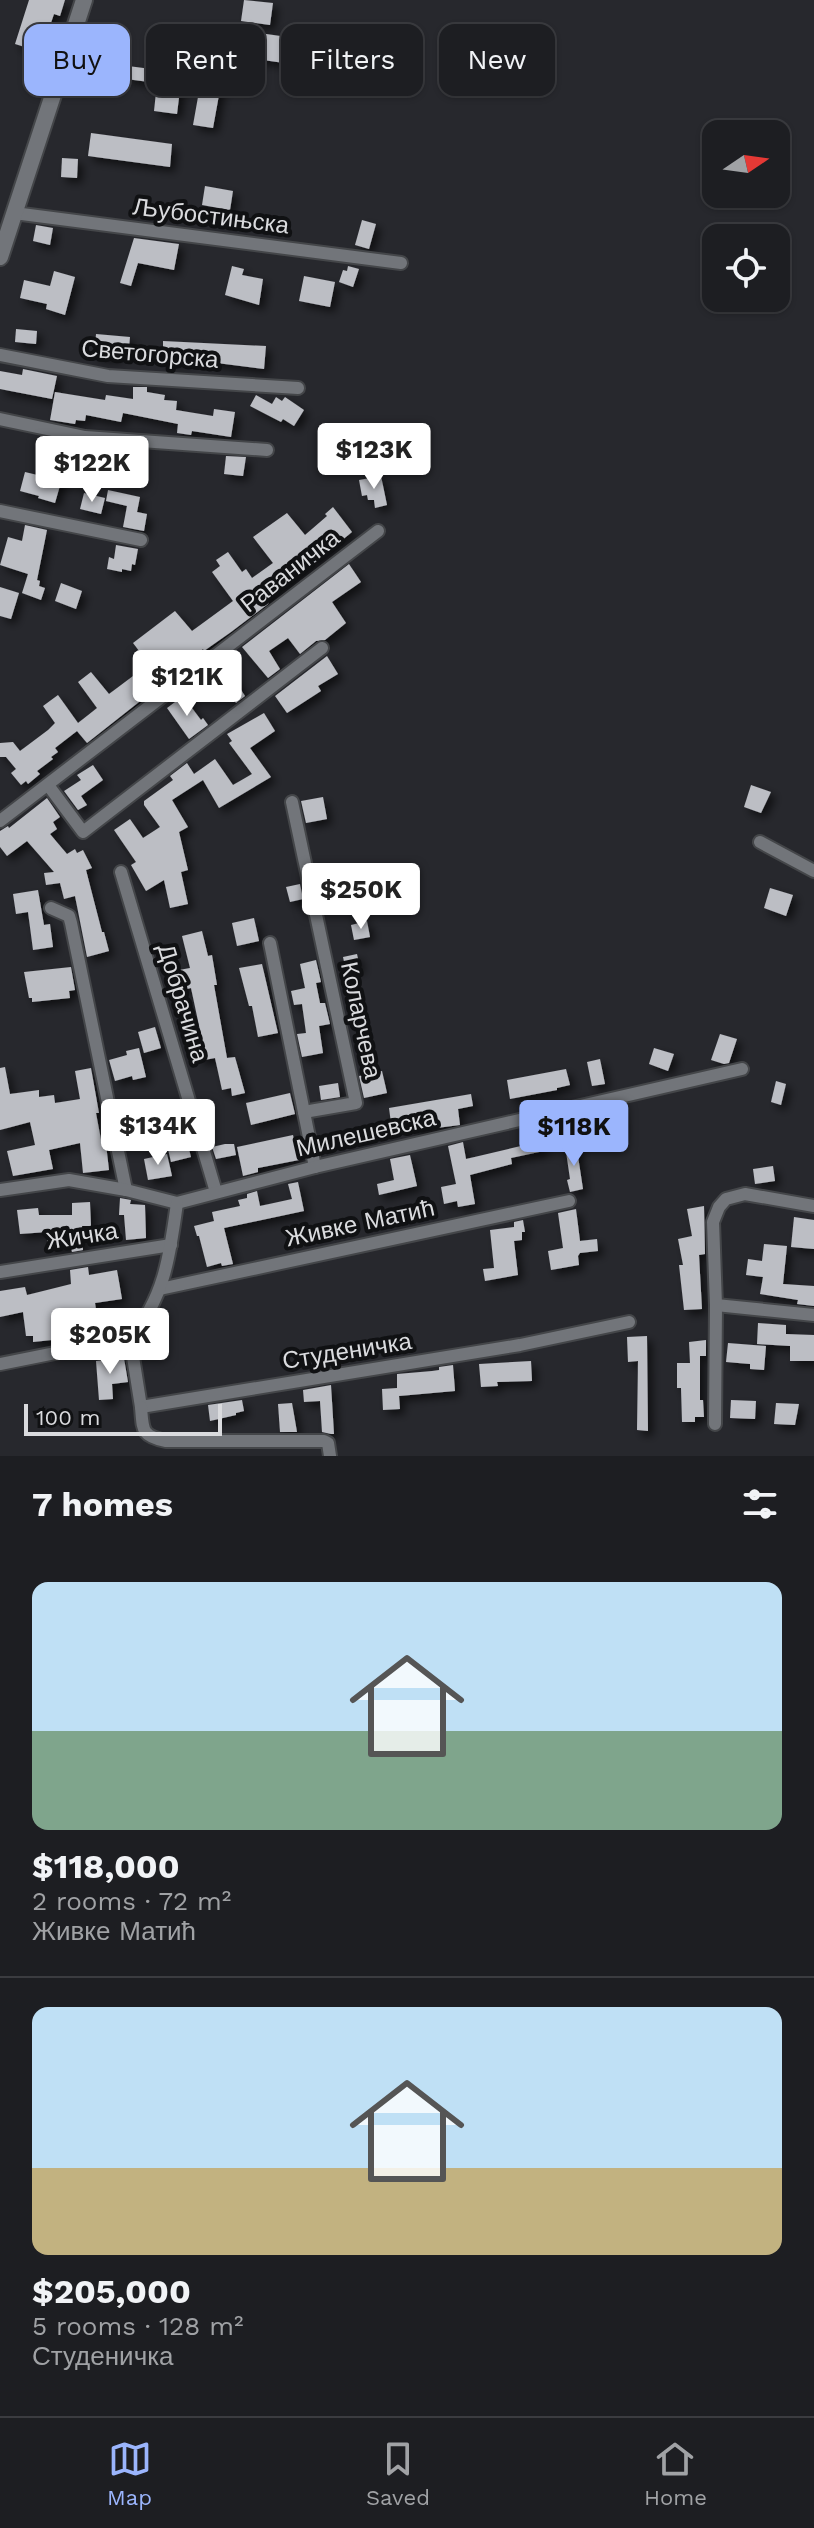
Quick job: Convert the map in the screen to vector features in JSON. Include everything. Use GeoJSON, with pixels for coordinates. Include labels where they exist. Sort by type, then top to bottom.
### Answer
{"type":"FeatureCollection","features":[{"type":"Feature","properties":{"kind":"street"},"geometry":{"type":"LineString","coordinates":[[0,257],[84,0]]}},
{"type":"Feature","properties":{"kind":"street","name":"Љубостињска"},"geometry":{"type":"LineString","coordinates":[[14,213],[401,263]]}},
{"type":"Feature","properties":{"kind":"street","name":"Светогорска"},"geometry":{"type":"LineString","coordinates":[[0,355],[108,376],[298,388]]}},
{"type":"Feature","properties":{"kind":"street"},"geometry":{"type":"LineString","coordinates":[[0,419],[85,437],[267,450]]}},
{"type":"Feature","properties":{"kind":"street"},"geometry":{"type":"LineString","coordinates":[[0,511],[141,540]]}},
{"type":"Feature","properties":{"kind":"street","name":"Раваничка"},"geometry":{"type":"LineString","coordinates":[[0,821],[378,531]]}},
{"type":"Feature","properties":{"kind":"street"},"geometry":{"type":"LineString","coordinates":[[48,785],[83,832],[322,648]]}},
{"type":"Feature","properties":{"kind":"street","name":"Коларчева"},"geometry":{"type":"LineString","coordinates":[[292,802],[356,1103],[304,1112]]}},
{"type":"Feature","properties":{"kind":"street"},"geometry":{"type":"LineString","coordinates":[[760,842],[814,871]]}},
{"type":"Feature","properties":{"kind":"street","name":"Добрачина"},"geometry":{"type":"LineString","coordinates":[[121,872],[216,1192]]}},
{"type":"Feature","properties":{"kind":"street"},"geometry":{"type":"LineString","coordinates":[[51,908],[69,916],[71,923],[126,1190]]}},
{"type":"Feature","properties":{"kind":"street"},"geometry":{"type":"LineString","coordinates":[[270,943],[315,1167]]}},
{"type":"Feature","properties":{"kind":"street","name":"Милешевска"},"geometry":{"type":"LineString","coordinates":[[177,1203],[315,1167],[742,1069]]}},
{"type":"Feature","properties":{"kind":"street"},"geometry":{"type":"LineString","coordinates":[[0,1190],[69,1180],[177,1203],[167,1269],[160,1289],[130,1338],[143,1428],[154,1438],[166,1441],[324,1441],[328,1443],[330,1456]]}},
{"type":"Feature","properties":{"kind":"street"},"geometry":{"type":"LineString","coordinates":[[715,1424],[713,1222],[719,1207],[726,1199],[745,1194],[814,1206]]}},
{"type":"Feature","properties":{"kind":"street","name":"Живке Матић"},"geometry":{"type":"LineString","coordinates":[[160,1289],[569,1201]]}},
{"type":"Feature","properties":{"kind":"street","name":"Жичка"},"geometry":{"type":"LineString","coordinates":[[0,1272],[171,1245]]}},
{"type":"Feature","properties":{"kind":"street"},"geometry":{"type":"LineString","coordinates":[[716,1305],[814,1315]]}},
{"type":"Feature","properties":{"kind":"street","name":"Студеничка"},"geometry":{"type":"LineString","coordinates":[[141,1407],[520,1345],[629,1322]]}},
{"type":"Feature","properties":{"kind":"street"},"geometry":{"type":"LineString","coordinates":[[0,1364],[130,1338]]}},
{"type":"Feature","properties":{"kind":"building"},"geometry":{"type":"Polygon","coordinates":[[[29,0],[65,0],[60,16],[54,14],[51,24],[24,24],[24,47],[15,44],[29,0]]]}},
{"type":"Feature","properties":{"kind":"building"},"geometry":{"type":"Polygon","coordinates":[[[244,0],[273,3],[270,25],[241,21],[244,0]]]}},
{"type":"Feature","properties":{"kind":"building"},"geometry":{"type":"Polygon","coordinates":[[[265,34],[281,36],[281,63],[265,60],[265,34]]]}},
{"type":"Feature","properties":{"kind":"building"},"geometry":{"type":"Polygon","coordinates":[[[130,66],[146,68],[146,82],[130,80],[130,66]]]}},
{"type":"Feature","properties":{"kind":"building"},"geometry":{"type":"Polygon","coordinates":[[[156,96],[179,96],[177,114],[154,111],[156,96]]]}},
{"type":"Feature","properties":{"kind":"building"},"geometry":{"type":"Polygon","coordinates":[[[198,96],[219,96],[213,128],[193,125],[198,96]]]}},
{"type":"Feature","properties":{"kind":"building"},"geometry":{"type":"Polygon","coordinates":[[[91,133],[172,144],[170,167],[88,156],[91,133]]]}},
{"type":"Feature","properties":{"kind":"building"},"geometry":{"type":"Polygon","coordinates":[[[62,158],[78,159],[77,178],[61,177],[62,158]]]}},
{"type":"Feature","properties":{"kind":"building"},"geometry":{"type":"Polygon","coordinates":[[[205,186],[233,191],[230,210],[202,205],[205,186]]]}},
{"type":"Feature","properties":{"kind":"building"},"geometry":{"type":"Polygon","coordinates":[[[362,220],[376,224],[369,249],[355,245],[362,220]]]}},
{"type":"Feature","properties":{"kind":"building"},"geometry":{"type":"Polygon","coordinates":[[[36,225],[53,228],[50,245],[33,241],[36,225]]]}},
{"type":"Feature","properties":{"kind":"building"},"geometry":{"type":"Polygon","coordinates":[[[134,238],[179,244],[174,270],[138,263],[131,286],[120,283],[134,238]]]}},
{"type":"Feature","properties":{"kind":"building"},"geometry":{"type":"Polygon","coordinates":[[[232,266],[244,269],[242,275],[263,279],[259,305],[225,295],[232,266]]]}},
{"type":"Feature","properties":{"kind":"building"},"geometry":{"type":"Polygon","coordinates":[[[348,266],[359,269],[353,287],[339,282],[348,266]]]}},
{"type":"Feature","properties":{"kind":"building"},"geometry":{"type":"Polygon","coordinates":[[[54,271],[75,277],[65,315],[46,309],[47,304],[20,298],[24,280],[50,286],[54,271]]]}},
{"type":"Feature","properties":{"kind":"building"},"geometry":{"type":"Polygon","coordinates":[[[304,276],[335,282],[330,307],[299,301],[304,276]]]}},
{"type":"Feature","properties":{"kind":"building"},"geometry":{"type":"Polygon","coordinates":[[[16,329],[37,331],[36,344],[15,342],[16,329]]]}},
{"type":"Feature","properties":{"kind":"building"},"geometry":{"type":"Polygon","coordinates":[[[96,334],[130,337],[129,348],[118,347],[117,358],[94,356],[96,334]]]}},
{"type":"Feature","properties":{"kind":"building"},"geometry":{"type":"Polygon","coordinates":[[[163,341],[266,346],[264,369],[209,362],[210,357],[188,354],[188,361],[163,361],[163,341]]]}},
{"type":"Feature","properties":{"kind":"building"},"geometry":{"type":"Polygon","coordinates":[[[23,369],[57,376],[52,399],[0,389],[0,371],[22,375],[23,369]]]}},
{"type":"Feature","properties":{"kind":"building"},"geometry":{"type":"Polygon","coordinates":[[[133,387],[147,387],[147,392],[165,395],[164,400],[177,401],[176,410],[213,416],[214,409],[235,412],[231,437],[192,431],[191,435],[177,433],[178,424],[123,413],[121,422],[86,415],[85,421],[76,420],[75,424],[50,420],[55,392],[105,400],[106,395],[133,399],[133,387]]]}},
{"type":"Feature","properties":{"kind":"building"},"geometry":{"type":"Polygon","coordinates":[[[256,395],[272,404],[276,397],[282,401],[285,397],[304,410],[294,426],[283,419],[281,422],[250,406],[256,395]]]}},
{"type":"Feature","properties":{"kind":"building"},"geometry":{"type":"Polygon","coordinates":[[[61,442],[80,448],[73,471],[65,468],[55,503],[20,491],[25,472],[50,478],[55,448],[59,449],[61,442]]]}},
{"type":"Feature","properties":{"kind":"building"},"geometry":{"type":"Polygon","coordinates":[[[226,456],[246,457],[243,476],[224,474],[226,456]]]}},
{"type":"Feature","properties":{"kind":"building"},"geometry":{"type":"Polygon","coordinates":[[[381,476],[387,505],[375,508],[374,500],[368,500],[367,495],[362,496],[359,480],[381,476]]]}},
{"type":"Feature","properties":{"kind":"building"},"geometry":{"type":"Polygon","coordinates":[[[108,490],[140,497],[137,512],[147,514],[144,531],[123,527],[127,506],[106,501],[108,490]]]}},
{"type":"Feature","properties":{"kind":"building"},"geometry":{"type":"Polygon","coordinates":[[[84,493],[105,498],[101,514],[80,509],[84,493]]]}},
{"type":"Feature","properties":{"kind":"building"},"geometry":{"type":"Polygon","coordinates":[[[333,507],[352,532],[268,604],[203,649],[87,743],[77,731],[55,748],[58,752],[37,771],[40,774],[28,784],[26,781],[21,785],[11,773],[16,769],[6,757],[0,757],[0,743],[13,742],[20,751],[48,730],[55,723],[43,706],[58,695],[78,723],[97,708],[78,682],[91,672],[109,694],[149,664],[133,643],[175,611],[192,631],[233,601],[212,572],[220,566],[216,560],[228,552],[242,572],[246,569],[252,578],[273,563],[253,537],[287,513],[305,535],[333,507]]]}},
{"type":"Feature","properties":{"kind":"building"},"geometry":{"type":"Polygon","coordinates":[[[25,525],[47,530],[37,580],[40,581],[39,586],[45,588],[41,600],[22,593],[28,574],[0,565],[8,537],[22,541],[25,525]]]}},
{"type":"Feature","properties":{"kind":"building"},"geometry":{"type":"Polygon","coordinates":[[[116,545],[138,549],[131,571],[107,569],[109,557],[114,559],[116,545]]]}},
{"type":"Feature","properties":{"kind":"building"},"geometry":{"type":"Polygon","coordinates":[[[349,564],[361,582],[332,602],[346,623],[300,654],[288,638],[269,651],[280,669],[268,678],[242,647],[349,564]]]}},
{"type":"Feature","properties":{"kind":"building"},"geometry":{"type":"Polygon","coordinates":[[[61,583],[82,591],[76,609],[55,601],[61,583]]]}},
{"type":"Feature","properties":{"kind":"building"},"geometry":{"type":"Polygon","coordinates":[[[0,587],[19,593],[11,619],[0,616],[0,587]]]}},
{"type":"Feature","properties":{"kind":"building"},"geometry":{"type":"Polygon","coordinates":[[[327,656],[338,674],[318,686],[321,691],[287,713],[275,696],[327,656]]]}},
{"type":"Feature","properties":{"kind":"building"},"geometry":{"type":"Polygon","coordinates":[[[224,663],[245,696],[236,703],[225,689],[218,694],[206,677],[224,663]]]}},
{"type":"Feature","properties":{"kind":"building"},"geometry":{"type":"Polygon","coordinates":[[[183,696],[208,725],[189,739],[167,708],[183,696]]]}},
{"type":"Feature","properties":{"kind":"building"},"geometry":{"type":"Polygon","coordinates":[[[264,713],[275,731],[250,748],[271,777],[219,808],[203,780],[172,800],[188,827],[179,832],[188,870],[181,872],[188,904],[170,908],[164,880],[146,891],[131,865],[136,862],[114,830],[130,819],[143,838],[160,827],[144,801],[173,780],[170,776],[187,763],[194,774],[215,759],[233,785],[252,774],[229,743],[232,741],[227,734],[264,713]]]}},
{"type":"Feature","properties":{"kind":"building"},"geometry":{"type":"Polygon","coordinates":[[[93,765],[103,780],[81,796],[87,805],[78,810],[64,791],[81,780],[77,775],[93,765]]]}},
{"type":"Feature","properties":{"kind":"building"},"geometry":{"type":"Polygon","coordinates":[[[751,785],[771,792],[761,813],[744,807],[751,785]]]}},
{"type":"Feature","properties":{"kind":"building"},"geometry":{"type":"Polygon","coordinates":[[[323,797],[327,819],[306,823],[301,801],[323,797]]]}},
{"type":"Feature","properties":{"kind":"building"},"geometry":{"type":"Polygon","coordinates":[[[47,798],[60,817],[53,822],[57,829],[50,834],[67,854],[75,849],[77,853],[83,850],[92,868],[86,870],[109,951],[87,957],[75,896],[64,899],[60,883],[46,885],[44,873],[54,872],[27,841],[7,856],[0,847],[0,831],[9,828],[47,798]]]}},
{"type":"Feature","properties":{"kind":"building"},"geometry":{"type":"Polygon","coordinates":[[[300,884],[303,899],[290,902],[286,887],[300,884]]]}},
{"type":"Feature","properties":{"kind":"building"},"geometry":{"type":"Polygon","coordinates":[[[770,888],[793,895],[786,916],[764,908],[770,888]]]}},
{"type":"Feature","properties":{"kind":"building"},"geometry":{"type":"Polygon","coordinates":[[[38,890],[44,925],[50,924],[53,947],[33,950],[28,912],[16,914],[13,894],[38,890]]]}},
{"type":"Feature","properties":{"kind":"building"},"geometry":{"type":"Polygon","coordinates":[[[254,918],[259,941],[237,946],[232,923],[254,918]]]}},
{"type":"Feature","properties":{"kind":"building"},"geometry":{"type":"Polygon","coordinates":[[[367,921],[370,937],[354,940],[351,925],[367,921]]]}},
{"type":"Feature","properties":{"kind":"building"},"geometry":{"type":"Polygon","coordinates":[[[202,931],[208,956],[212,955],[227,1058],[235,1057],[245,1093],[232,1096],[231,1088],[222,1090],[215,1058],[199,1061],[195,1037],[201,1035],[191,988],[183,990],[179,970],[190,968],[182,936],[202,931]]]}},
{"type":"Feature","properties":{"kind":"building"},"geometry":{"type":"Polygon","coordinates":[[[357,954],[360,968],[346,971],[343,957],[357,954]]]}},
{"type":"Feature","properties":{"kind":"building"},"geometry":{"type":"Polygon","coordinates":[[[316,960],[321,982],[316,983],[320,1003],[325,1003],[330,1024],[319,1026],[323,1053],[302,1057],[297,1034],[306,1033],[302,1004],[294,1005],[291,991],[305,988],[300,964],[316,960]]]}},
{"type":"Feature","properties":{"kind":"building"},"geometry":{"type":"Polygon","coordinates":[[[262,964],[278,1033],[258,1037],[252,1006],[249,1006],[239,968],[262,964]]]}},
{"type":"Feature","properties":{"kind":"building"},"geometry":{"type":"Polygon","coordinates":[[[71,967],[75,990],[69,991],[70,998],[32,1002],[24,972],[71,967]]]}},
{"type":"Feature","properties":{"kind":"building"},"geometry":{"type":"Polygon","coordinates":[[[155,1027],[161,1048],[144,1053],[138,1032],[155,1027]]]}},
{"type":"Feature","properties":{"kind":"building"},"geometry":{"type":"Polygon","coordinates":[[[720,1034],[737,1039],[729,1063],[711,1060],[720,1034]]]}},
{"type":"Feature","properties":{"kind":"building"},"geometry":{"type":"Polygon","coordinates":[[[139,1048],[146,1077],[133,1080],[132,1076],[115,1081],[109,1060],[139,1048]]]}},
{"type":"Feature","properties":{"kind":"building"},"geometry":{"type":"Polygon","coordinates":[[[654,1048],[674,1054],[668,1071],[649,1064],[654,1048]]]}},
{"type":"Feature","properties":{"kind":"building"},"geometry":{"type":"Polygon","coordinates":[[[600,1059],[605,1084],[592,1086],[587,1062],[600,1059]]]}},
{"type":"Feature","properties":{"kind":"building"},"geometry":{"type":"Polygon","coordinates":[[[5,1067],[10,1094],[39,1090],[39,1097],[54,1095],[55,1103],[80,1099],[75,1071],[91,1068],[99,1113],[96,1113],[102,1145],[106,1144],[109,1170],[83,1173],[80,1143],[49,1150],[53,1169],[13,1176],[7,1151],[35,1145],[30,1122],[0,1130],[0,1068],[5,1067]]]}},
{"type":"Feature","properties":{"kind":"building"},"geometry":{"type":"Polygon","coordinates":[[[566,1069],[570,1085],[510,1099],[507,1080],[566,1069]]]}},
{"type":"Feature","properties":{"kind":"building"},"geometry":{"type":"Polygon","coordinates":[[[382,1071],[387,1093],[364,1098],[359,1076],[382,1071]]]}},
{"type":"Feature","properties":{"kind":"building"},"geometry":{"type":"Polygon","coordinates":[[[776,1081],[786,1084],[781,1105],[771,1102],[776,1081]]]}},
{"type":"Feature","properties":{"kind":"building"},"geometry":{"type":"Polygon","coordinates":[[[338,1083],[340,1097],[321,1100],[319,1086],[338,1083]]]}},
{"type":"Feature","properties":{"kind":"building"},"geometry":{"type":"Polygon","coordinates":[[[290,1093],[295,1114],[251,1125],[246,1103],[290,1093]]]}},
{"type":"Feature","properties":{"kind":"building"},"geometry":{"type":"Polygon","coordinates":[[[471,1094],[473,1106],[458,1109],[460,1125],[413,1131],[411,1120],[391,1123],[389,1108],[471,1094]]]}},
{"type":"Feature","properties":{"kind":"building"},"geometry":{"type":"Polygon","coordinates":[[[176,1099],[191,1157],[171,1162],[163,1128],[141,1134],[135,1110],[176,1099]]]}},
{"type":"Feature","properties":{"kind":"building"},"geometry":{"type":"Polygon","coordinates":[[[617,1110],[621,1129],[579,1141],[575,1117],[617,1110]]]}},
{"type":"Feature","properties":{"kind":"building"},"geometry":{"type":"Polygon","coordinates":[[[293,1135],[299,1160],[258,1168],[258,1172],[243,1176],[237,1147],[293,1135]]]}},
{"type":"Feature","properties":{"kind":"building"},"geometry":{"type":"Polygon","coordinates":[[[542,1141],[544,1151],[511,1158],[512,1164],[470,1175],[475,1204],[458,1207],[457,1201],[444,1204],[441,1187],[456,1184],[448,1146],[463,1142],[466,1159],[542,1141]]]}},
{"type":"Feature","properties":{"kind":"building"},"geometry":{"type":"Polygon","coordinates":[[[576,1143],[583,1189],[570,1192],[565,1145],[576,1143]]]}},
{"type":"Feature","properties":{"kind":"building"},"geometry":{"type":"Polygon","coordinates":[[[234,1144],[236,1155],[216,1159],[212,1147],[234,1144]]]}},
{"type":"Feature","properties":{"kind":"building"},"geometry":{"type":"Polygon","coordinates":[[[167,1154],[172,1176],[148,1180],[144,1159],[167,1154]]]}},
{"type":"Feature","properties":{"kind":"building"},"geometry":{"type":"Polygon","coordinates":[[[410,1155],[417,1186],[379,1195],[377,1184],[394,1180],[390,1159],[410,1155]]]}},
{"type":"Feature","properties":{"kind":"building"},"geometry":{"type":"Polygon","coordinates":[[[773,1166],[775,1181],[755,1184],[753,1169],[773,1166]]]}},
{"type":"Feature","properties":{"kind":"building"},"geometry":{"type":"Polygon","coordinates":[[[298,1182],[304,1211],[224,1228],[233,1264],[207,1267],[194,1226],[214,1221],[212,1212],[240,1206],[238,1200],[257,1191],[260,1206],[292,1199],[288,1184],[298,1182]]]}},
{"type":"Feature","properties":{"kind":"building"},"geometry":{"type":"Polygon","coordinates":[[[120,1198],[131,1200],[130,1204],[145,1205],[146,1238],[126,1240],[124,1215],[119,1215],[120,1198]]]}},
{"type":"Feature","properties":{"kind":"building"},"geometry":{"type":"Polygon","coordinates":[[[90,1202],[91,1226],[82,1226],[83,1250],[72,1252],[71,1247],[47,1247],[47,1232],[20,1234],[17,1210],[38,1208],[39,1215],[72,1215],[72,1203],[90,1202]]]}},
{"type":"Feature","properties":{"kind":"building"},"geometry":{"type":"Polygon","coordinates":[[[704,1206],[705,1254],[699,1255],[702,1309],[684,1310],[679,1265],[683,1265],[678,1239],[692,1236],[687,1209],[704,1206]]]}},
{"type":"Feature","properties":{"kind":"building"},"geometry":{"type":"Polygon","coordinates":[[[576,1209],[580,1241],[597,1239],[598,1251],[580,1253],[579,1265],[551,1270],[548,1251],[563,1248],[558,1213],[576,1209]]]}},
{"type":"Feature","properties":{"kind":"building"},"geometry":{"type":"Polygon","coordinates":[[[794,1217],[814,1220],[814,1249],[791,1247],[794,1217]]]}},
{"type":"Feature","properties":{"kind":"building"},"geometry":{"type":"Polygon","coordinates":[[[523,1220],[525,1232],[522,1232],[522,1240],[514,1241],[518,1275],[485,1281],[483,1269],[494,1268],[490,1230],[514,1227],[514,1222],[523,1220]]]}},
{"type":"Feature","properties":{"kind":"building"},"geometry":{"type":"Polygon","coordinates":[[[764,1244],[787,1246],[783,1284],[814,1286],[814,1306],[760,1294],[763,1277],[746,1275],[748,1259],[762,1261],[764,1244]]]}},
{"type":"Feature","properties":{"kind":"building"},"geometry":{"type":"Polygon","coordinates":[[[88,1267],[89,1275],[117,1270],[122,1299],[95,1303],[100,1335],[33,1342],[33,1336],[26,1336],[23,1312],[0,1317],[0,1291],[25,1287],[27,1295],[71,1284],[70,1270],[88,1267]]]}},
{"type":"Feature","properties":{"kind":"building"},"geometry":{"type":"Polygon","coordinates":[[[758,1323],[786,1325],[786,1334],[814,1335],[814,1361],[790,1361],[790,1346],[757,1344],[758,1323]]]}},
{"type":"Feature","properties":{"kind":"building"},"geometry":{"type":"Polygon","coordinates":[[[647,1336],[648,1431],[637,1430],[638,1361],[628,1362],[627,1337],[647,1336]]]}},
{"type":"Feature","properties":{"kind":"building"},"geometry":{"type":"Polygon","coordinates":[[[706,1340],[706,1356],[700,1356],[700,1400],[703,1400],[704,1417],[695,1417],[695,1422],[682,1422],[677,1363],[690,1363],[689,1342],[706,1340]]]}},
{"type":"Feature","properties":{"kind":"building"},"geometry":{"type":"Polygon","coordinates":[[[728,1343],[766,1346],[764,1370],[750,1369],[750,1364],[726,1362],[728,1343]]]}},
{"type":"Feature","properties":{"kind":"building"},"geometry":{"type":"Polygon","coordinates":[[[124,1358],[128,1382],[112,1384],[113,1399],[99,1400],[96,1361],[124,1358]]]}},
{"type":"Feature","properties":{"kind":"building"},"geometry":{"type":"Polygon","coordinates":[[[531,1361],[532,1381],[497,1382],[498,1386],[481,1387],[479,1364],[531,1361]]]}},
{"type":"Feature","properties":{"kind":"building"},"geometry":{"type":"Polygon","coordinates":[[[453,1365],[455,1391],[399,1396],[400,1409],[383,1410],[382,1389],[397,1388],[397,1374],[439,1370],[439,1367],[453,1365]]]}},
{"type":"Feature","properties":{"kind":"building"},"geometry":{"type":"Polygon","coordinates":[[[331,1385],[334,1434],[322,1432],[320,1401],[304,1402],[303,1390],[331,1385]]]}},
{"type":"Feature","properties":{"kind":"building"},"geometry":{"type":"Polygon","coordinates":[[[242,1400],[244,1411],[210,1421],[208,1405],[242,1400]]]}},
{"type":"Feature","properties":{"kind":"building"},"geometry":{"type":"Polygon","coordinates":[[[731,1400],[756,1401],[755,1419],[730,1418],[731,1400]]]}},
{"type":"Feature","properties":{"kind":"building"},"geometry":{"type":"Polygon","coordinates":[[[292,1403],[297,1432],[280,1432],[278,1404],[292,1403]]]}},
{"type":"Feature","properties":{"kind":"building"},"geometry":{"type":"Polygon","coordinates":[[[776,1403],[799,1404],[795,1425],[774,1424],[776,1403]]]}}]}
